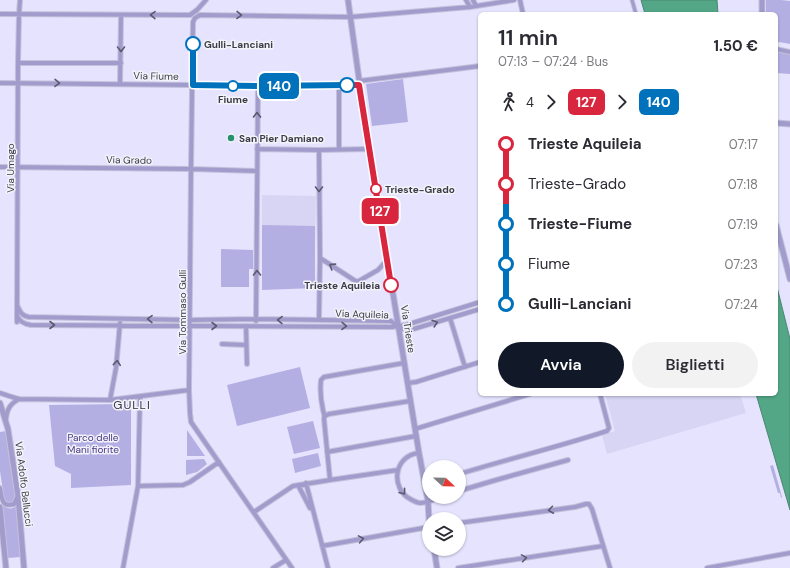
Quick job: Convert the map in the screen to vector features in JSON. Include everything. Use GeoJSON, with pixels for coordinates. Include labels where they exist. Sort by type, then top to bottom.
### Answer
{"type":"FeatureCollection","features":[{"type":"Feature","properties":{"kind":"street","name":"Via Umago"},"geometry":{"type":"LineString","coordinates":[[17,322],[18,63],[20,0]]}},
{"type":"Feature","properties":{"kind":"street"},"geometry":{"type":"LineString","coordinates":[[0,14],[191,15],[206,0]]}},
{"type":"Feature","properties":{"kind":"street","name":"Via Trieste"},"geometry":{"type":"LineString","coordinates":[[348,0],[369,149],[410,401],[422,465]]}},
{"type":"Feature","properties":{"kind":"street"},"geometry":{"type":"LineString","coordinates":[[466,0],[470,7]]}},
{"type":"Feature","properties":{"kind":"street"},"geometry":{"type":"LineString","coordinates":[[473,0],[476,6]]}},
{"type":"Feature","properties":{"kind":"street"},"geometry":{"type":"LineString","coordinates":[[193,25],[195,18],[200,15],[350,16],[470,7],[514,0]]}},
{"type":"Feature","properties":{"kind":"street"},"geometry":{"type":"LineString","coordinates":[[520,0],[523,12]]}},
{"type":"Feature","properties":{"kind":"street"},"geometry":{"type":"LineString","coordinates":[[632,0],[635,12]]}},
{"type":"Feature","properties":{"kind":"street"},"geometry":{"type":"LineString","coordinates":[[762,0],[762,12]]}},
{"type":"Feature","properties":{"kind":"street"},"geometry":{"type":"LineString","coordinates":[[202,5],[202,10],[209,15]]}},
{"type":"Feature","properties":{"kind":"street"},"geometry":{"type":"LineString","coordinates":[[120,84],[121,15]]}},
{"type":"Feature","properties":{"kind":"street","name":"Via Tommaso Gulli"},"geometry":{"type":"LineString","coordinates":[[191,15],[193,25],[189,390],[191,422],[292,568]]}},
{"type":"Feature","properties":{"kind":"street"},"geometry":{"type":"LineString","coordinates":[[778,49],[790,52]]}},
{"type":"Feature","properties":{"kind":"street"},"geometry":{"type":"LineString","coordinates":[[18,63],[120,63]]}},
{"type":"Feature","properties":{"kind":"street","name":"Via Fiume"},"geometry":{"type":"LineString","coordinates":[[0,83],[258,86],[339,85],[478,66]]}},
{"type":"Feature","properties":{"kind":"street"},"geometry":{"type":"LineString","coordinates":[[339,85],[339,149]]}},
{"type":"Feature","properties":{"kind":"street"},"geometry":{"type":"LineString","coordinates":[[256,326],[258,86]]}},
{"type":"Feature","properties":{"kind":"street"},"geometry":{"type":"LineString","coordinates":[[778,123],[790,124]]}},
{"type":"Feature","properties":{"kind":"street"},"geometry":{"type":"LineString","coordinates":[[257,149],[369,149]]}},
{"type":"Feature","properties":{"kind":"street"},"geometry":{"type":"LineString","coordinates":[[319,150],[319,320]]}},
{"type":"Feature","properties":{"kind":"street","name":"Via Grado"},"geometry":{"type":"LineString","coordinates":[[0,167],[257,171]]}},
{"type":"Feature","properties":{"kind":"street"},"geometry":{"type":"LineString","coordinates":[[778,233],[790,279]]}},
{"type":"Feature","properties":{"kind":"street"},"geometry":{"type":"LineString","coordinates":[[320,258],[357,282],[378,270],[388,260]]}},
{"type":"Feature","properties":{"kind":"street"},"geometry":{"type":"LineString","coordinates":[[398,327],[478,303]]}},
{"type":"Feature","properties":{"kind":"street","name":"Via Aquileia"},"geometry":{"type":"LineString","coordinates":[[17,305],[22,314],[29,317],[190,320],[391,321],[398,327]]}},
{"type":"Feature","properties":{"kind":"street"},"geometry":{"type":"LineString","coordinates":[[398,327],[407,331],[478,310]]}},
{"type":"Feature","properties":{"kind":"street","name":"Via Aquileia"},"geometry":{"type":"LineString","coordinates":[[17,316],[21,322],[27,325],[398,327]]}},
{"type":"Feature","properties":{"kind":"street"},"geometry":{"type":"LineString","coordinates":[[450,318],[465,367]]}},
{"type":"Feature","properties":{"kind":"street"},"geometry":{"type":"LineString","coordinates":[[110,400],[116,368],[120,319]]}},
{"type":"Feature","properties":{"kind":"street"},"geometry":{"type":"LineString","coordinates":[[246,326],[247,364]]}},
{"type":"Feature","properties":{"kind":"street"},"geometry":{"type":"LineString","coordinates":[[222,344],[246,345]]}},
{"type":"Feature","properties":{"kind":"street"},"geometry":{"type":"LineString","coordinates":[[408,383],[416,382],[478,363]]}},
{"type":"Feature","properties":{"kind":"street"},"geometry":{"type":"LineString","coordinates":[[332,480],[327,452],[325,416],[320,384],[321,380],[324,377],[404,364]]}},
{"type":"Feature","properties":{"kind":"street"},"geometry":{"type":"LineString","coordinates":[[0,393],[19,399],[110,400],[189,390]]}},
{"type":"Feature","properties":{"kind":"street"},"geometry":{"type":"LineString","coordinates":[[415,429],[523,396]]}},
{"type":"Feature","properties":{"kind":"street"},"geometry":{"type":"LineString","coordinates":[[466,472],[574,442],[607,431],[609,428],[601,396]]}},
{"type":"Feature","properties":{"kind":"street"},"geometry":{"type":"LineString","coordinates":[[123,568],[138,486],[140,397]]}},
{"type":"Feature","properties":{"kind":"street"},"geometry":{"type":"LineString","coordinates":[[6,419],[8,408],[19,399]]}},
{"type":"Feature","properties":{"kind":"street"},"geometry":{"type":"LineString","coordinates":[[325,416],[329,414],[410,401]]}},
{"type":"Feature","properties":{"kind":"street","name":"Via Adolfo Bellucci"},"geometry":{"type":"LineString","coordinates":[[0,403],[8,429],[18,496],[24,568]]}},
{"type":"Feature","properties":{"kind":"street"},"geometry":{"type":"LineString","coordinates":[[327,452],[416,436]]}},
{"type":"Feature","properties":{"kind":"street"},"geometry":{"type":"LineString","coordinates":[[419,453],[412,454],[403,460],[397,476],[398,485],[403,494],[407,498],[422,502]]}},
{"type":"Feature","properties":{"kind":"street"},"geometry":{"type":"LineString","coordinates":[[466,490],[568,460]]}},
{"type":"Feature","properties":{"kind":"street"},"geometry":{"type":"LineString","coordinates":[[138,486],[183,485],[190,482],[219,462]]}},
{"type":"Feature","properties":{"kind":"street"},"geometry":{"type":"LineString","coordinates":[[254,512],[293,486],[398,470]]}},
{"type":"Feature","properties":{"kind":"street"},"geometry":{"type":"LineString","coordinates":[[306,483],[328,568]]}},
{"type":"Feature","properties":{"kind":"street"},"geometry":{"type":"LineString","coordinates":[[298,485],[313,513]]}},
{"type":"Feature","properties":{"kind":"street"},"geometry":{"type":"LineString","coordinates":[[0,488],[2,500],[6,504],[14,504],[18,496]]}},
{"type":"Feature","properties":{"kind":"street"},"geometry":{"type":"LineString","coordinates":[[466,522],[589,504],[592,509],[610,568]]}},
{"type":"Feature","properties":{"kind":"street"},"geometry":{"type":"LineString","coordinates":[[0,507],[6,568]]}},
{"type":"Feature","properties":{"kind":"street"},"geometry":{"type":"LineString","coordinates":[[322,546],[422,528]]}},
{"type":"Feature","properties":{"kind":"street"},"geometry":{"type":"LineString","coordinates":[[458,568],[603,546]]}},
{"type":"Feature","properties":{"kind":"street"},"geometry":{"type":"LineString","coordinates":[[707,568],[790,553]]}},
{"type":"Feature","properties":{"kind":"street"},"geometry":{"type":"LineString","coordinates":[[435,556],[437,568]]}},
{"type":"Feature","properties":{"kind":"street"},"geometry":{"type":"LineString","coordinates":[[273,568],[286,560]]}},
{"type":"Feature","properties":{"kind":"shaded area"},"geometry":{"type":"Polygon","coordinates":[[[641,0],[717,0],[718,12],[644,12],[641,0]]]}},
{"type":"Feature","properties":{"kind":"shaded area"},"geometry":{"type":"Polygon","coordinates":[[[262,195],[316,196],[315,243],[262,243],[262,195]]]}},
{"type":"Feature","properties":{"kind":"shaded area"},"geometry":{"type":"Polygon","coordinates":[[[778,291],[790,339],[790,510],[757,396],[778,396],[778,291]]]}},
{"type":"Feature","properties":{"kind":"shaded area"},"geometry":{"type":"Polygon","coordinates":[[[606,396],[741,396],[746,413],[607,454],[602,435],[615,431],[606,396]]]}},
{"type":"Feature","properties":{"kind":"green space"},"geometry":{"type":"Polygon","coordinates":[[[766,0],[790,1],[790,44],[778,43],[778,12],[766,12],[766,0]]]}},
{"type":"Feature","properties":{"kind":"green space"},"geometry":{"type":"Polygon","coordinates":[[[778,51],[790,54],[790,74],[778,73],[778,51]]]}},
{"type":"Feature","properties":{"kind":"green space"},"geometry":{"type":"Polygon","coordinates":[[[403,79],[408,122],[372,126],[366,84],[403,79]]]}},
{"type":"Feature","properties":{"kind":"green space"},"geometry":{"type":"Polygon","coordinates":[[[262,225],[315,226],[315,288],[262,290],[262,225]]]}},
{"type":"Feature","properties":{"kind":"green space"},"geometry":{"type":"Polygon","coordinates":[[[221,249],[253,250],[253,269],[249,269],[249,287],[221,287],[221,249]]]}},
{"type":"Feature","properties":{"kind":"green space"},"geometry":{"type":"Polygon","coordinates":[[[300,367],[310,408],[237,426],[227,385],[300,367]]]}},
{"type":"Feature","properties":{"kind":"green space","name":"Parco delle Mani fiorite"},"geometry":{"type":"Polygon","coordinates":[[[127,404],[131,410],[131,485],[71,488],[71,474],[55,466],[49,405],[127,404]]]}},
{"type":"Feature","properties":{"kind":"green space"},"geometry":{"type":"Polygon","coordinates":[[[313,421],[320,448],[294,454],[287,427],[313,421]]]}},
{"type":"Feature","properties":{"kind":"green space"},"geometry":{"type":"Polygon","coordinates":[[[187,430],[205,456],[187,456],[187,430]]]}},
{"type":"Feature","properties":{"kind":"green space"},"geometry":{"type":"Polygon","coordinates":[[[6,431],[15,496],[14,500],[10,503],[5,501],[4,498],[0,471],[0,432],[6,431]]]}},
{"type":"Feature","properties":{"kind":"green space"},"geometry":{"type":"Polygon","coordinates":[[[318,453],[321,466],[295,473],[292,459],[318,453]]]}},
{"type":"Feature","properties":{"kind":"green space"},"geometry":{"type":"Polygon","coordinates":[[[204,459],[207,464],[197,472],[186,475],[186,460],[204,459]]]}},
{"type":"Feature","properties":{"kind":"green space"},"geometry":{"type":"Polygon","coordinates":[[[773,465],[782,497],[781,498],[780,493],[778,493],[770,466],[773,465]]]}},
{"type":"Feature","properties":{"kind":"green space"},"geometry":{"type":"Polygon","coordinates":[[[2,505],[13,508],[17,505],[20,557],[8,558],[2,505]]]}},
{"type":"Feature","properties":{"kind":"bus line","name":"140"},"geometry":{"type":"LineString","coordinates":[[193,44],[193,85],[347,85]]}},
{"type":"Feature","properties":{"kind":"bus line","name":"127"},"geometry":{"type":"LineString","coordinates":[[347,85],[359,85],[391,285]]}},
{"type":"Feature","properties":{"kind":"place","name":"Gulli-Lanciani"},"geometry":{"type":"Point","coordinates":[193,44]}},
{"type":"Feature","properties":{"kind":"place","name":"Fiume"},"geometry":{"type":"Point","coordinates":[233,86]}},
{"type":"Feature","properties":{"kind":"place","name":"San Pier Damiano"},"geometry":{"type":"Point","coordinates":[231,138]}},
{"type":"Feature","properties":{"kind":"place","name":"Trieste-Grado"},"geometry":{"type":"Point","coordinates":[376,189]}},
{"type":"Feature","properties":{"kind":"place","name":"Trieste Aquileia"},"geometry":{"type":"Point","coordinates":[391,285]}},
{"type":"Feature","properties":{"kind":"district","name":"GULLI"},"geometry":{"type":"Point","coordinates":[132,405]}}]}
